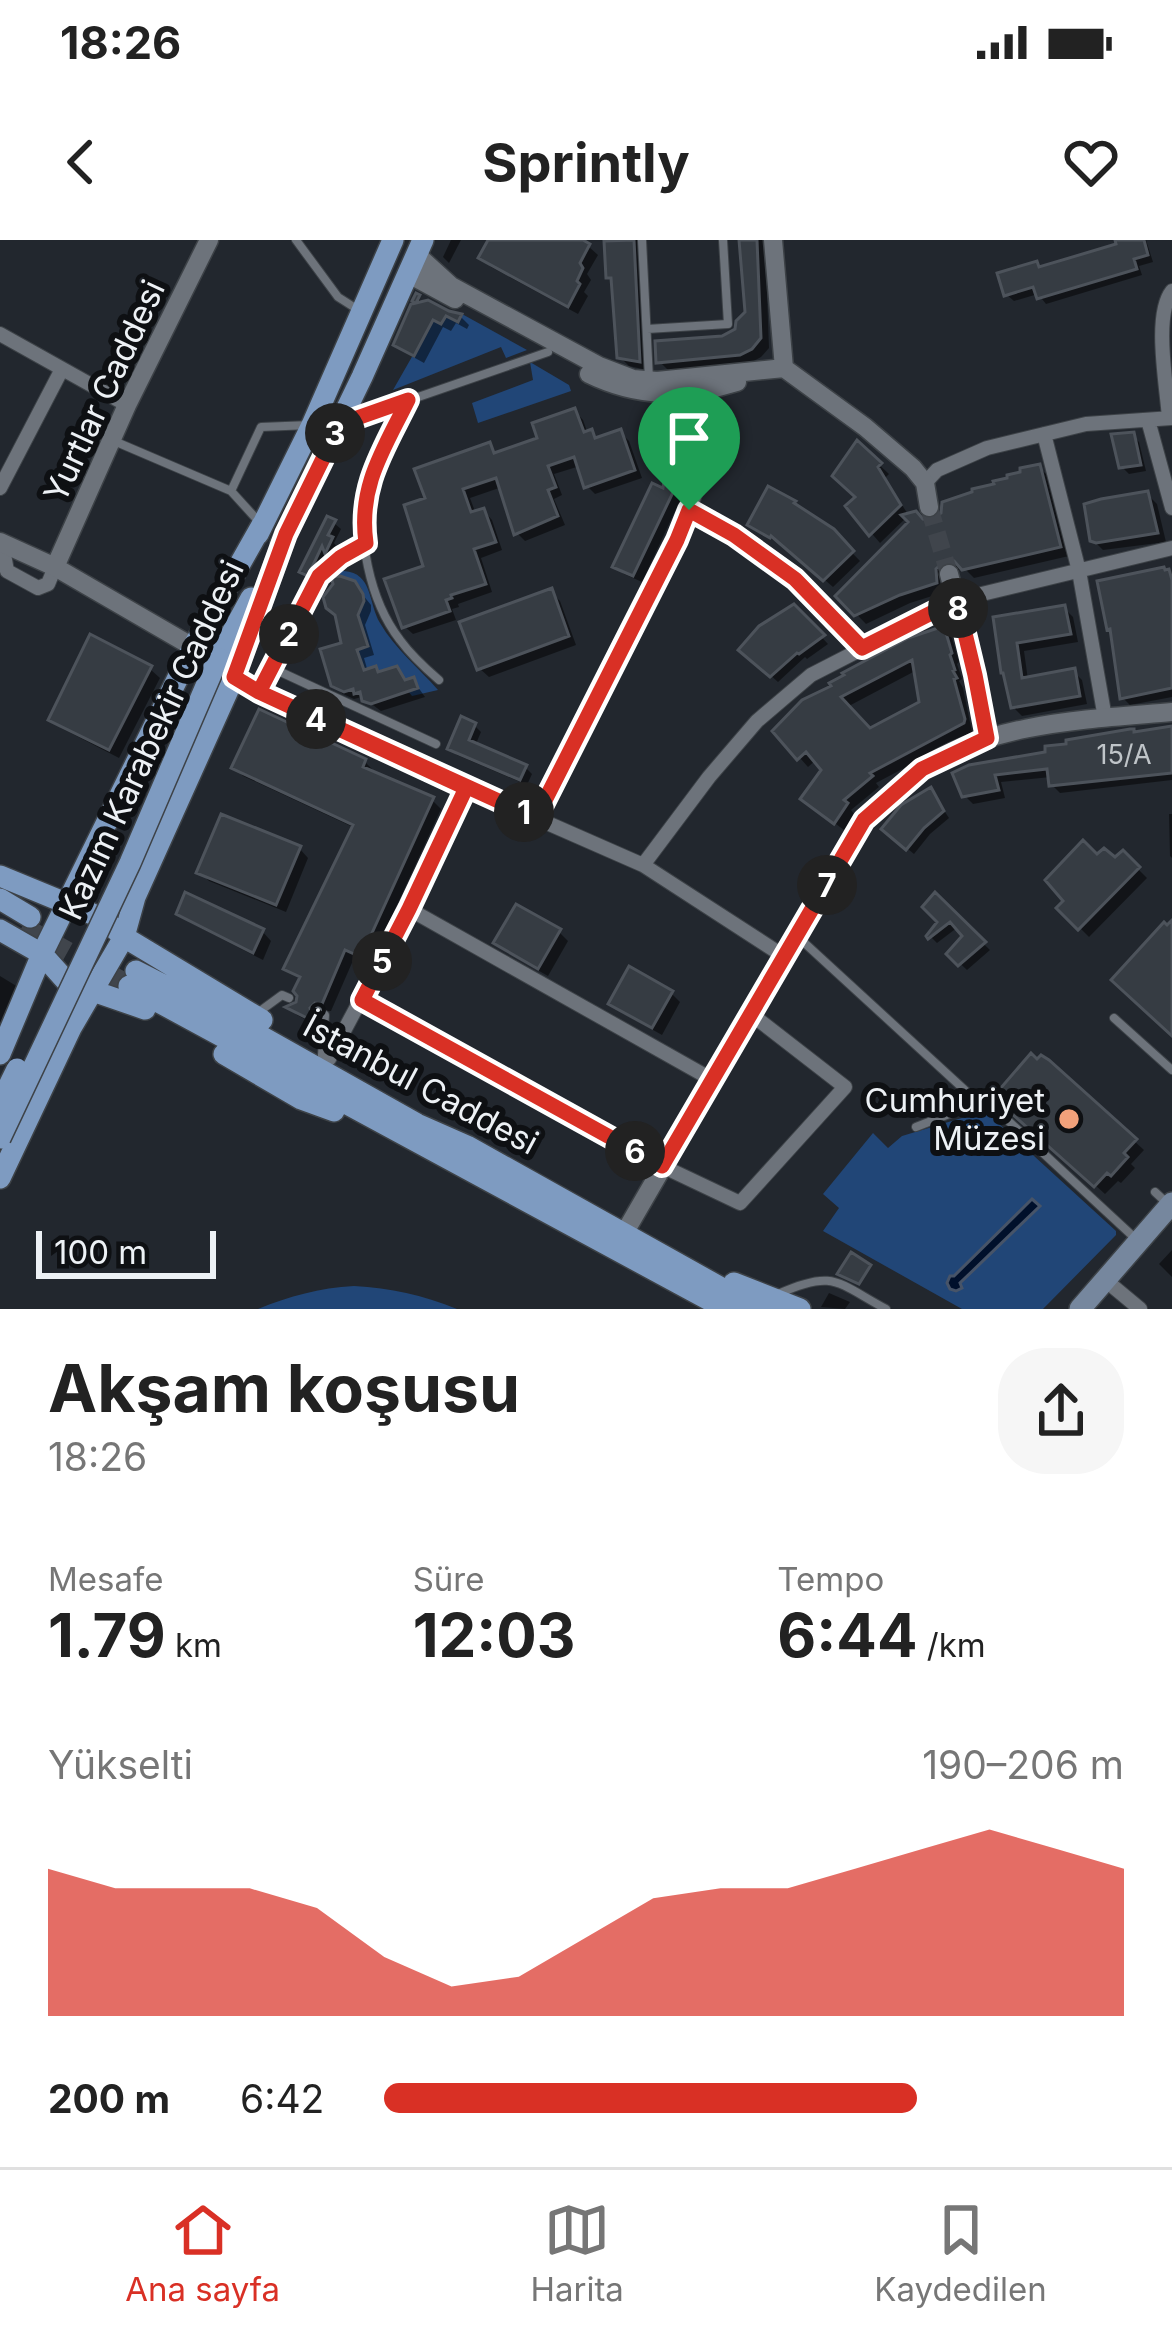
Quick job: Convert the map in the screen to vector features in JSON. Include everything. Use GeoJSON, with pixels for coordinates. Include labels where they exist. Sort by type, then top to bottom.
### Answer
{"type":"FeatureCollection","features":[{"type":"Feature","properties":{"kind":"main road","name":"Kazım Karabekir Caddesi"},"geometry":{"type":"LineString","coordinates":[[0,1104],[115,862],[393,240]]}},
{"type":"Feature","properties":{"kind":"main road","name":"Kazım Karabekir Caddesi"},"geometry":{"type":"LineString","coordinates":[[0,1138],[130,863],[206,653],[286,534],[415,256]]}},
{"type":"Feature","properties":{"kind":"main road"},"geometry":{"type":"LineString","coordinates":[[0,1178],[71,1028],[124,937],[135,897],[234,677],[286,534]]}},
{"type":"Feature","properties":{"kind":"main road"},"geometry":{"type":"LineString","coordinates":[[0,1054],[66,904],[206,653]]}},
{"type":"Feature","properties":{"kind":"main road"},"geometry":{"type":"LineString","coordinates":[[0,876],[102,918],[124,937],[326,1057],[412,1131]]}},
{"type":"Feature","properties":{"kind":"main road"},"geometry":{"type":"LineString","coordinates":[[0,899],[68,982],[136,1004],[302,1099],[412,1131]]}},
{"type":"Feature","properties":{"kind":"main road"},"geometry":{"type":"LineString","coordinates":[[0,915],[17,925]]}},
{"type":"Feature","properties":{"kind":"main road","name":"İstanbul Caddesi"},"geometry":{"type":"LineString","coordinates":[[132,978],[262,1036],[412,1131],[668,1268],[726,1309]]}},
{"type":"Feature","properties":{"kind":"main road","name":"İstanbul Caddesi"},"geometry":{"type":"LineString","coordinates":[[412,1131],[467,1146],[625,1232],[712,1309]]}},
{"type":"Feature","properties":{"kind":"main road"},"geometry":{"type":"LineString","coordinates":[[1080,1309],[1166,1200]]}},
{"type":"Feature","properties":{"kind":"main road","name":"İstanbul Caddesi"},"geometry":{"type":"LineString","coordinates":[[668,1268],[766,1303],[800,1309]]}},
{"type":"Feature","properties":{"kind":"street","name":"Yurtlar Caddesi"},"geometry":{"type":"LineString","coordinates":[[55,568],[208,240]]}},
{"type":"Feature","properties":{"kind":"street"},"geometry":{"type":"LineString","coordinates":[[773,240],[784,368]]}},
{"type":"Feature","properties":{"kind":"street"},"geometry":{"type":"LineString","coordinates":[[415,256],[451,286],[599,366],[632,379],[703,385]]}},
{"type":"Feature","properties":{"kind":"street"},"geometry":{"type":"LineString","coordinates":[[415,256],[548,352],[612,385],[650,394],[784,368],[913,468],[925,483],[929,507]]}},
{"type":"Feature","properties":{"kind":"street"},"geometry":{"type":"LineString","coordinates":[[925,483],[937,470],[987,448],[1086,424],[1171,418],[1166,298],[1172,291]]}},
{"type":"Feature","properties":{"kind":"street"},"geometry":{"type":"LineString","coordinates":[[0,334],[128,405]]}},
{"type":"Feature","properties":{"kind":"street"},"geometry":{"type":"LineString","coordinates":[[0,488],[62,369]]}},
{"type":"Feature","properties":{"kind":"street"},"geometry":{"type":"LineString","coordinates":[[536,818],[689,510],[710,428],[703,385]]}},
{"type":"Feature","properties":{"kind":"street"},"geometry":{"type":"LineString","coordinates":[[1148,420],[1172,508]]}},
{"type":"Feature","properties":{"kind":"street"},"geometry":{"type":"LineString","coordinates":[[1044,434],[1079,571],[1105,718]]}},
{"type":"Feature","properties":{"kind":"street"},"geometry":{"type":"LineString","coordinates":[[689,510],[795,579],[862,648]]}},
{"type":"Feature","properties":{"kind":"street"},"geometry":{"type":"LineString","coordinates":[[1,542],[206,653]]}},
{"type":"Feature","properties":{"kind":"street"},"geometry":{"type":"LineString","coordinates":[[644,865],[758,721],[811,675],[957,600],[1172,548]]}},
{"type":"Feature","properties":{"kind":"street"},"geometry":{"type":"LineString","coordinates":[[950,574],[987,738]]}},
{"type":"Feature","properties":{"kind":"street"},"geometry":{"type":"LineString","coordinates":[[234,677],[466,788],[644,865],[785,957]]}},
{"type":"Feature","properties":{"kind":"street"},"geometry":{"type":"LineString","coordinates":[[625,1232],[864,820],[922,769],[987,738],[1172,712]]}},
{"type":"Feature","properties":{"kind":"street"},"geometry":{"type":"LineString","coordinates":[[326,1057],[362,1000],[466,788]]}},
{"type":"Feature","properties":{"kind":"street"},"geometry":{"type":"LineString","coordinates":[[409,909],[711,1079]]}},
{"type":"Feature","properties":{"kind":"street"},"geometry":{"type":"LineString","coordinates":[[362,1000],[662,1166],[740,1203],[845,1087],[751,1014]]}},
{"type":"Feature","properties":{"kind":"street"},"geometry":{"type":"LineString","coordinates":[[1104,1279],[1140,1309]]}},
{"type":"Feature","properties":{"kind":"lane"},"geometry":{"type":"LineString","coordinates":[[296,240],[338,297],[361,312]]}},
{"type":"Feature","properties":{"kind":"lane"},"geometry":{"type":"LineString","coordinates":[[642,240],[650,380]]}},
{"type":"Feature","properties":{"kind":"lane"},"geometry":{"type":"LineString","coordinates":[[647,329],[728,324],[723,240]]}},
{"type":"Feature","properties":{"kind":"lane"},"geometry":{"type":"LineString","coordinates":[[340,424],[548,352]]}},
{"type":"Feature","properties":{"kind":"lane"},"geometry":{"type":"LineString","coordinates":[[408,400],[366,491],[366,543],[383,614],[398,638],[440,680]]}},
{"type":"Feature","properties":{"kind":"lane"},"geometry":{"type":"LineString","coordinates":[[231,491],[261,427],[312,425]]}},
{"type":"Feature","properties":{"kind":"lane"},"geometry":{"type":"LineString","coordinates":[[113,441],[231,491],[262,525]]}},
{"type":"Feature","properties":{"kind":"lane"},"geometry":{"type":"LineString","coordinates":[[259,692],[319,576],[366,543]]}},
{"type":"Feature","properties":{"kind":"lane"},"geometry":{"type":"LineString","coordinates":[[272,668],[436,744]]}},
{"type":"Feature","properties":{"kind":"lane"},"geometry":{"type":"LineString","coordinates":[[797,936],[980,1104]]}},
{"type":"Feature","properties":{"kind":"lane"},"geometry":{"type":"LineString","coordinates":[[254,1016],[282,995],[289,998]]}},
{"type":"Feature","properties":{"kind":"lane"},"geometry":{"type":"LineString","coordinates":[[318,1011],[325,1015],[326,1057]]}},
{"type":"Feature","properties":{"kind":"lane"},"geometry":{"type":"LineString","coordinates":[[1114,1018],[1172,1070]]}},
{"type":"Feature","properties":{"kind":"lane"},"geometry":{"type":"LineString","coordinates":[[916,1126],[990,1104],[1138,1240]]}},
{"type":"Feature","properties":{"kind":"lane"},"geometry":{"type":"LineString","coordinates":[[766,1303],[805,1282],[823,1279],[886,1309]]}},
{"type":"Feature","properties":{"kind":"shaded area"},"geometry":{"type":"Polygon","coordinates":[[[462,314],[527,350],[506,358],[501,347],[393,390],[433,320],[441,324],[446,316],[457,322],[462,314]]]}},
{"type":"Feature","properties":{"kind":"shaded area"},"geometry":{"type":"Polygon","coordinates":[[[530,362],[569,385],[571,391],[478,423],[472,403],[533,380],[530,362]]]}},
{"type":"Feature","properties":{"kind":"shaded area"},"geometry":{"type":"Polygon","coordinates":[[[344,571],[365,583],[386,632],[438,690],[412,696],[408,691],[418,688],[414,678],[405,680],[397,666],[378,672],[375,666],[364,670],[357,634],[362,590],[355,581],[331,577],[329,572],[344,571]]]}},
{"type":"Feature","properties":{"kind":"shaded area"},"geometry":{"type":"Polygon","coordinates":[[[985,1111],[1116,1231],[1043,1309],[962,1309],[823,1231],[839,1208],[823,1194],[873,1133],[888,1148],[902,1136],[985,1111]]]}},
{"type":"Feature","properties":{"kind":"shaded area"},"geometry":{"type":"Polygon","coordinates":[[[1032,1199],[1040,1206],[960,1283],[962,1288],[950,1289],[950,1276],[1032,1199]]]}},
{"type":"Feature","properties":{"kind":"shaded area"},"geometry":{"type":"Polygon","coordinates":[[[354,1286],[406,1293],[457,1309],[258,1309],[305,1293],[354,1286]]]}},
{"type":"Feature","properties":{"kind":"building"},"geometry":{"type":"Polygon","coordinates":[[[488,240],[583,240],[590,244],[580,263],[580,284],[568,307],[478,258],[488,240]]]}},
{"type":"Feature","properties":{"kind":"building"},"geometry":{"type":"Polygon","coordinates":[[[634,240],[640,362],[617,358],[604,241],[634,240]]]}},
{"type":"Feature","properties":{"kind":"building"},"geometry":{"type":"Polygon","coordinates":[[[739,240],[757,240],[761,338],[740,355],[656,363],[655,341],[722,336],[735,329],[745,312],[739,240]]]}},
{"type":"Feature","properties":{"kind":"building"},"geometry":{"type":"Polygon","coordinates":[[[1115,240],[1144,240],[1148,255],[1134,259],[1137,269],[1037,299],[1033,287],[1004,296],[997,273],[1037,261],[1039,267],[1116,244],[1115,240]]]}},
{"type":"Feature","properties":{"kind":"building"},"geometry":{"type":"Polygon","coordinates":[[[416,293],[420,295],[416,303],[428,300],[462,314],[458,322],[446,316],[441,324],[433,320],[414,356],[393,345],[416,293]]]}},
{"type":"Feature","properties":{"kind":"building"},"geometry":{"type":"Polygon","coordinates":[[[575,408],[584,432],[592,429],[595,438],[621,429],[635,470],[584,488],[574,457],[548,466],[556,487],[548,490],[558,516],[514,535],[496,478],[463,489],[471,512],[484,508],[496,542],[474,549],[486,584],[451,595],[446,600],[450,611],[402,628],[384,579],[423,566],[404,505],[425,498],[414,469],[490,442],[494,453],[537,438],[532,423],[575,408]]]}},
{"type":"Feature","properties":{"kind":"building"},"geometry":{"type":"Polygon","coordinates":[[[673,414],[686,416],[677,484],[633,576],[612,567],[652,483],[663,488],[673,414]]]}},
{"type":"Feature","properties":{"kind":"building"},"geometry":{"type":"Polygon","coordinates":[[[1134,432],[1141,465],[1119,468],[1111,434],[1134,432]]]}},
{"type":"Feature","properties":{"kind":"building"},"geometry":{"type":"Polygon","coordinates":[[[857,440],[882,463],[878,467],[901,505],[869,536],[845,506],[855,497],[832,476],[857,440]]]}},
{"type":"Feature","properties":{"kind":"building"},"geometry":{"type":"Polygon","coordinates":[[[1040,464],[1061,547],[962,570],[954,561],[945,561],[936,569],[937,583],[854,616],[835,596],[908,522],[901,515],[916,511],[932,520],[941,513],[942,502],[1040,464]]]}},
{"type":"Feature","properties":{"kind":"building"},"geometry":{"type":"Polygon","coordinates":[[[768,486],[834,529],[854,551],[823,581],[771,536],[747,525],[768,486]]]}},
{"type":"Feature","properties":{"kind":"building"},"geometry":{"type":"Polygon","coordinates":[[[1148,491],[1158,533],[1090,541],[1084,504],[1148,491]]]}},
{"type":"Feature","properties":{"kind":"building"},"geometry":{"type":"Polygon","coordinates":[[[327,516],[336,520],[328,535],[333,537],[325,554],[322,546],[308,576],[299,572],[327,516]]]}},
{"type":"Feature","properties":{"kind":"building"},"geometry":{"type":"Polygon","coordinates":[[[1164,567],[1172,580],[1172,688],[1120,699],[1097,581],[1164,567]]]}},
{"type":"Feature","properties":{"kind":"building"},"geometry":{"type":"Polygon","coordinates":[[[331,577],[355,581],[363,594],[358,615],[368,646],[357,650],[364,670],[376,666],[378,672],[397,666],[405,680],[414,677],[418,688],[371,704],[362,701],[360,692],[331,686],[320,649],[341,643],[335,615],[326,608],[323,597],[333,584],[331,577]]]}},
{"type":"Feature","properties":{"kind":"building"},"geometry":{"type":"Polygon","coordinates":[[[552,588],[569,636],[477,670],[459,622],[552,588]]]}},
{"type":"Feature","properties":{"kind":"building"},"geometry":{"type":"Polygon","coordinates":[[[794,604],[825,635],[770,677],[738,650],[759,626],[794,604]]]}},
{"type":"Feature","properties":{"kind":"building"},"geometry":{"type":"Polygon","coordinates":[[[1065,605],[1071,634],[1017,643],[1022,678],[1075,668],[1080,696],[1011,708],[993,617],[1065,605]]]}},
{"type":"Feature","properties":{"kind":"building"},"geometry":{"type":"Polygon","coordinates":[[[944,626],[964,723],[870,773],[873,776],[844,800],[848,803],[834,824],[800,799],[821,770],[806,752],[797,760],[772,731],[802,700],[908,638],[944,626]],[[912,660],[841,697],[870,728],[919,702],[912,660]]]}},
{"type":"Feature","properties":{"kind":"building"},"geometry":{"type":"Polygon","coordinates":[[[90,634],[152,666],[109,750],[48,720],[90,634]]]}},
{"type":"Feature","properties":{"kind":"building"},"geometry":{"type":"Polygon","coordinates":[[[259,709],[366,759],[363,767],[434,797],[361,957],[345,950],[322,1004],[310,1008],[313,1021],[285,1007],[296,1002],[293,991],[300,977],[283,969],[353,825],[231,768],[259,709]]]}},
{"type":"Feature","properties":{"kind":"building"},"geometry":{"type":"Polygon","coordinates":[[[461,716],[476,723],[469,740],[527,765],[520,780],[447,749],[461,716]]]}},
{"type":"Feature","properties":{"kind":"building"},"geometry":{"type":"Polygon","coordinates":[[[1172,726],[1172,773],[1049,786],[1047,769],[995,775],[999,790],[962,797],[952,773],[969,765],[1045,752],[1045,746],[1066,744],[1066,740],[1172,726]]]}},
{"type":"Feature","properties":{"kind":"building"},"geometry":{"type":"Polygon","coordinates":[[[931,787],[944,811],[906,850],[881,829],[901,805],[931,787]]]}},
{"type":"Feature","properties":{"kind":"building"},"geometry":{"type":"Polygon","coordinates":[[[221,814],[301,846],[276,905],[196,873],[221,814]]]}},
{"type":"Feature","properties":{"kind":"building"},"geometry":{"type":"Polygon","coordinates":[[[1083,840],[1097,854],[1104,848],[1115,857],[1123,850],[1140,867],[1078,930],[1056,908],[1063,901],[1045,880],[1083,840]]]}},
{"type":"Feature","properties":{"kind":"building"},"geometry":{"type":"Polygon","coordinates":[[[185,892],[264,929],[253,953],[176,914],[185,892]]]}},
{"type":"Feature","properties":{"kind":"building"},"geometry":{"type":"Polygon","coordinates":[[[935,892],[986,942],[958,966],[946,954],[962,936],[950,922],[926,936],[937,922],[922,907],[935,892]]]}},
{"type":"Feature","properties":{"kind":"building"},"geometry":{"type":"Polygon","coordinates":[[[516,904],[561,929],[538,969],[493,943],[516,904]]]}},
{"type":"Feature","properties":{"kind":"building"},"geometry":{"type":"Polygon","coordinates":[[[1172,920],[1172,1036],[1111,980],[1164,922],[1167,925],[1172,920]]]}},
{"type":"Feature","properties":{"kind":"building"},"geometry":{"type":"Polygon","coordinates":[[[629,966],[673,991],[652,1028],[608,1004],[629,966]]]}},
{"type":"Feature","properties":{"kind":"building","name":"Cumhuriyet Müzesi"},"geometry":{"type":"Polygon","coordinates":[[[1031,1053],[1049,1060],[1137,1139],[1111,1176],[1107,1173],[1094,1187],[993,1097],[1031,1053]]]}},
{"type":"Feature","properties":{"kind":"building"},"geometry":{"type":"Polygon","coordinates":[[[851,1252],[871,1265],[859,1284],[837,1274],[851,1252]]]}},
{"type":"Feature","properties":{"kind":"tunnel"},"geometry":{"type":"LineString","coordinates":[[929,507],[949,574]]}},
{"type":"Feature","properties":{"kind":"tunnel"},"geometry":{"type":"LineString","coordinates":[[22,927],[129,986]]}},
{"type":"Feature","properties":{"kind":"place","name":"Cumhuriyet Müzesi"},"geometry":{"type":"Point","coordinates":[1069,1119]}},
{"type":"Feature","properties":{"kind":"route"},"geometry":{"type":"LineString","coordinates":[[689,510],[536,818],[259,692],[319,576],[366,543],[366,491],[408,400],[340,424],[286,534],[234,677],[259,692],[466,788],[362,1000],[662,1166],[864,820],[922,769],[987,738],[957,600],[862,648],[795,579],[689,510]]}}]}
